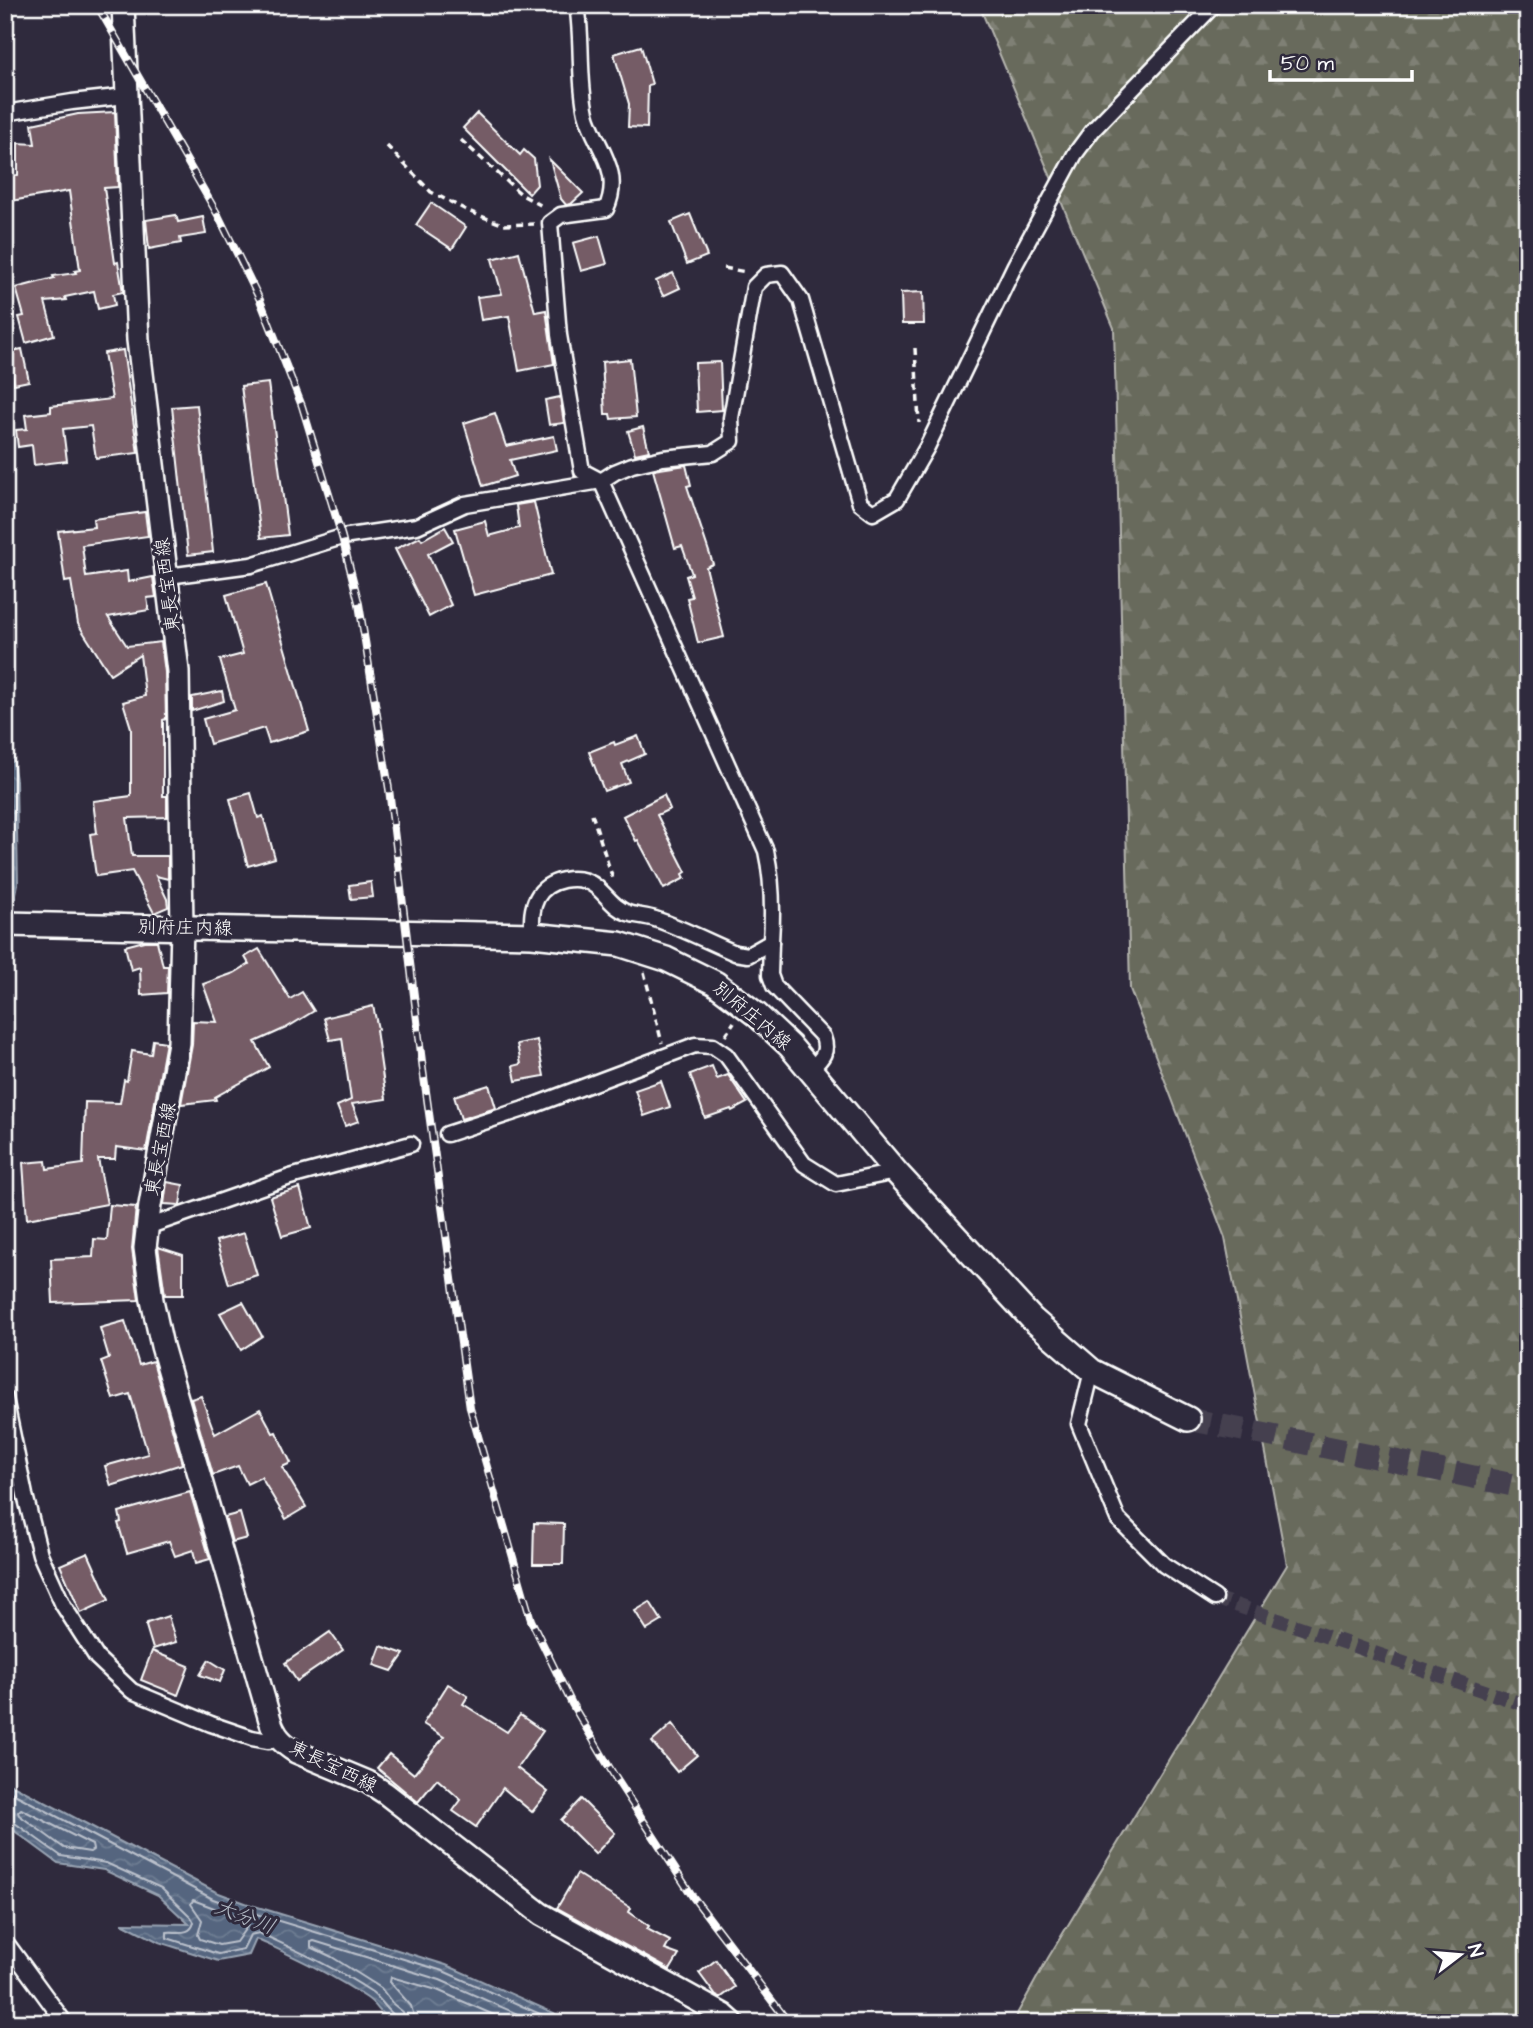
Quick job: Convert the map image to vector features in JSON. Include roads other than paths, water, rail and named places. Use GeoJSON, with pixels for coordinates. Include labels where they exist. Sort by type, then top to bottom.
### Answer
{"type":"FeatureCollection","features":[{"type":"Feature","properties":{"kind":"main road","name":"東長宝西線"},"geometry":{"type":"LineString","coordinates":[[123,5],[138,340],[178,671],[182,928],[178,1055],[145,1248],[159,1335],[270,1720],[278,1740],[296,1752],[368,1782],[541,1914],[724,2015],[733,2023]]}},
{"type":"Feature","properties":{"kind":"main road","name":"別府庄内線"},"geometry":{"type":"LineString","coordinates":[[5,924],[531,935],[619,944],[666,959],[715,983],[757,1015],[790,1046],[896,1172],[1032,1319],[1092,1371],[1188,1419]]}},
{"type":"Feature","properties":{"kind":"street"},"geometry":{"type":"LineString","coordinates":[[577,5],[586,114],[607,157],[611,177],[611,198],[606,209],[561,215],[550,223],[559,335],[582,471],[601,481],[766,851],[771,872],[773,904],[770,975],[774,986],[823,1037],[827,1045],[826,1053],[810,1070]]}},
{"type":"Feature","properties":{"kind":"street"},"geometry":{"type":"LineString","coordinates":[[167,576],[251,565],[342,537],[417,526],[465,504],[601,481],[632,465],[663,458],[713,453],[732,441],[731,418],[754,287],[766,275],[782,273],[801,300],[860,503],[873,513],[897,499],[921,457],[1015,265],[1075,155],[1092,131],[1214,5]]}},
{"type":"Feature","properties":{"kind":"street"},"geometry":{"type":"LineString","coordinates":[[5,113],[126,96]]}},
{"type":"Feature","properties":{"kind":"street"},"geometry":{"type":"LineString","coordinates":[[531,935],[532,910],[538,895],[548,886],[564,880],[580,880],[594,885],[623,911],[653,918],[735,953],[748,955],[771,942]]}},
{"type":"Feature","properties":{"kind":"street"},"geometry":{"type":"LineString","coordinates":[[447,1134],[524,1109],[695,1045],[713,1046],[726,1055],[804,1164],[815,1172],[836,1184],[896,1172]]}},
{"type":"Feature","properties":{"kind":"street"},"geometry":{"type":"LineString","coordinates":[[147,1227],[290,1177],[411,1144]]}},
{"type":"Feature","properties":{"kind":"street"},"geometry":{"type":"LineString","coordinates":[[1092,1371],[1079,1424],[1118,1519],[1164,1565],[1215,1598]]}},
{"type":"Feature","properties":{"kind":"street"},"geometry":{"type":"LineString","coordinates":[[5,1398],[40,1554],[63,1605],[97,1658],[132,1691],[252,1738],[278,1740]]}},
{"type":"Feature","properties":{"kind":"street"},"geometry":{"type":"LineString","coordinates":[[5,1941],[65,2023]]}},
{"type":"Feature","properties":{"kind":"water"},"geometry":{"type":"Polygon","coordinates":[[[5,704],[16,781],[18,884],[5,948],[5,704]]]}},
{"type":"Feature","properties":{"kind":"water","name":"大分川"},"geometry":{"type":"Polygon","coordinates":[[[5,1781],[216,1892],[446,1965],[554,2013],[564,2023],[395,2023],[354,1989],[256,1939],[249,1955],[218,1961],[159,1942],[122,1923],[189,1924],[158,1895],[104,1870],[58,1863],[5,1824],[5,1781]]]}},
{"type":"Feature","properties":{"kind":"tunnel"},"geometry":{"type":"LineString","coordinates":[[1188,1419],[1528,1488]]}},
{"type":"Feature","properties":{"kind":"tunnel"},"geometry":{"type":"LineString","coordinates":[[1215,1598],[1528,1706]]}},
{"type":"Feature","properties":{"kind":"railway"},"geometry":{"type":"LineString","coordinates":[[97,5],[218,215],[260,300],[302,406],[342,537],[359,604],[389,789],[423,1070],[470,1408],[531,1620],[572,1704],[615,1777],[693,1897],[789,2023]]}}]}
